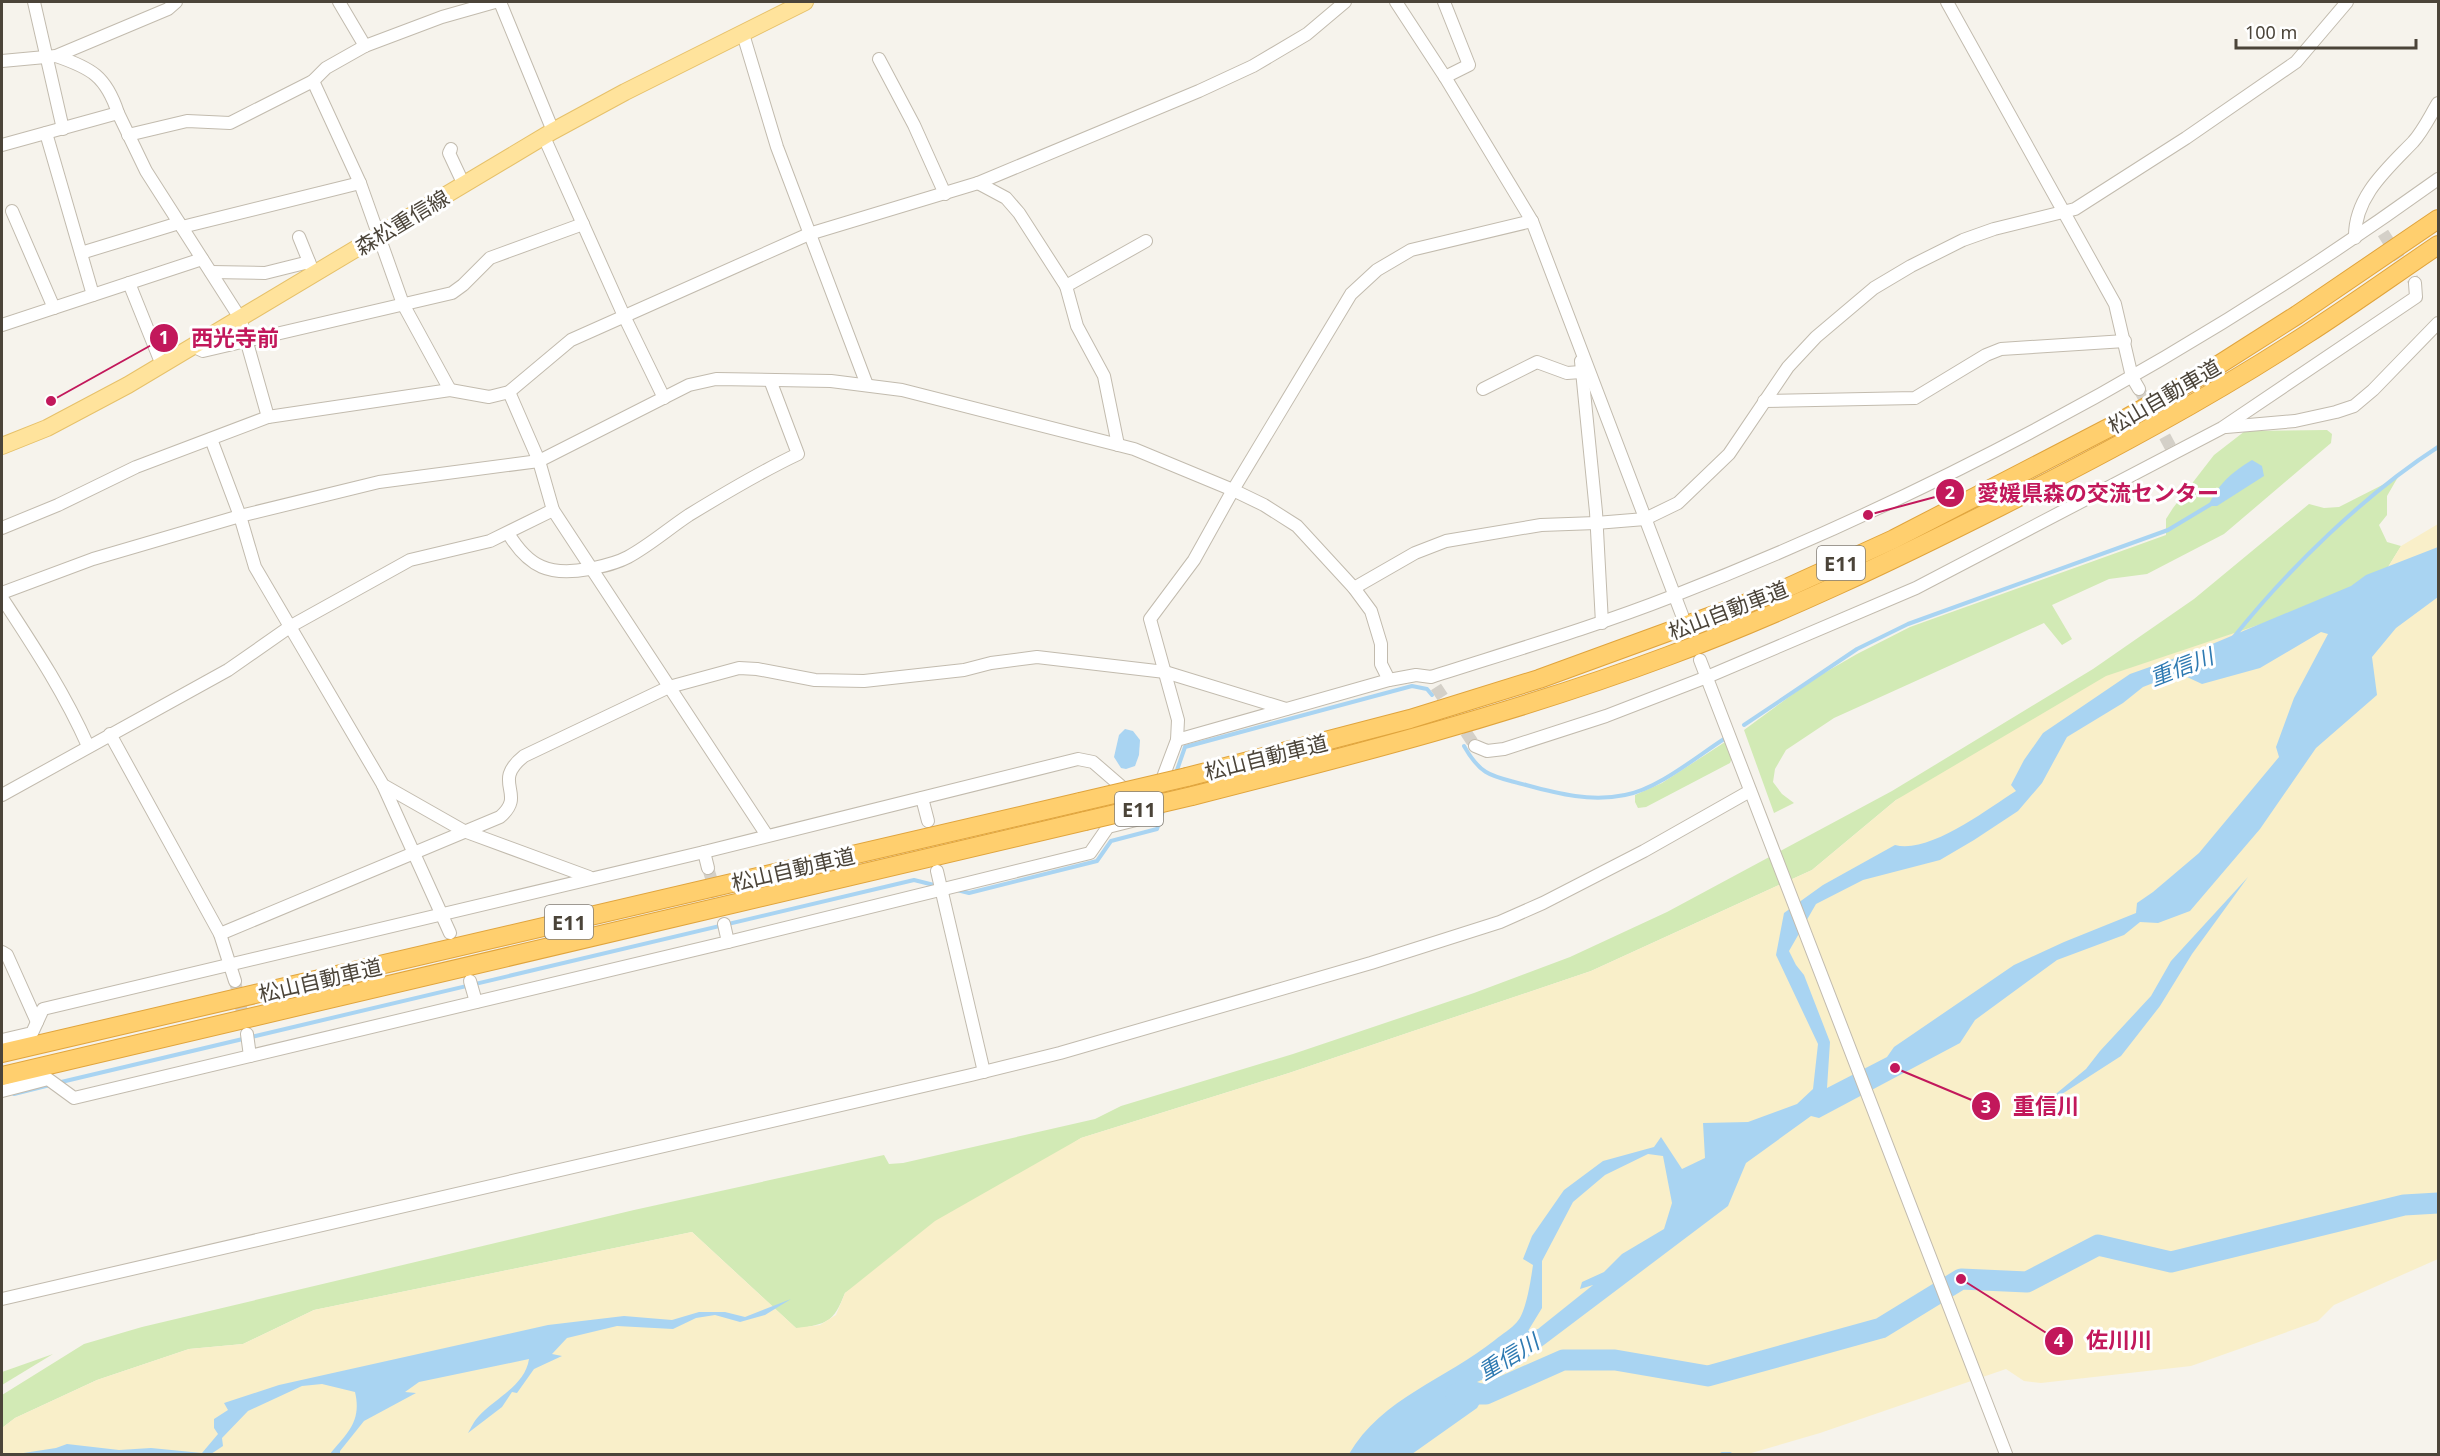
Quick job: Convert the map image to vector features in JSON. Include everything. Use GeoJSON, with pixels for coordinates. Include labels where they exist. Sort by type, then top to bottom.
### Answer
{"type":"FeatureCollection","features":[{"type":"Feature","properties":{"kind":"highway","name":"松山自動車道"},"geometry":{"type":"LineString","coordinates":[[2,1053],[1187,777],[1410,720],[1539,679],[1780,591],[1894,539],[2118,423],[2209,371],[2439,219]]}},
{"type":"Feature","properties":{"kind":"highway","name":"松山自動車道"},"geometry":{"type":"LineString","coordinates":[[2,1076],[1192,796],[1416,738],[1543,700],[1669,656],[1786,609],[1902,556],[2127,441],[2219,388],[2307,334],[2439,245]]}},
{"type":"Feature","properties":{"kind":"main road","name":"森松重信線"},"geometry":{"type":"LineString","coordinates":[[2,446],[47,428],[162,364],[240,318],[311,268],[378,237],[549,134],[625,92],[805,2]]}},
{"type":"Feature","properties":{"kind":"street"},"geometry":{"type":"LineString","coordinates":[[34,2],[51,57],[63,129]]}},
{"type":"Feature","properties":{"kind":"street"},"geometry":{"type":"LineString","coordinates":[[2,62],[51,57],[168,9],[176,2]]}},
{"type":"Feature","properties":{"kind":"street"},"geometry":{"type":"LineString","coordinates":[[339,2],[365,46]]}},
{"type":"Feature","properties":{"kind":"street"},"geometry":{"type":"LineString","coordinates":[[128,135],[187,121],[230,123],[313,81],[326,68],[365,46],[442,17],[495,2]]}},
{"type":"Feature","properties":{"kind":"street"},"geometry":{"type":"LineString","coordinates":[[500,2],[583,224],[664,398]]}},
{"type":"Feature","properties":{"kind":"street"},"geometry":{"type":"LineString","coordinates":[[2,528],[58,505],[136,467],[268,417],[450,390],[489,397],[509,392],[571,340],[809,234],[978,183],[1111,129],[1253,66],[1307,34],[1345,2]]}},
{"type":"Feature","properties":{"kind":"street"},"geometry":{"type":"LineString","coordinates":[[1396,2],[1445,76],[1532,220],[1682,615]]}},
{"type":"Feature","properties":{"kind":"street"},"geometry":{"type":"LineString","coordinates":[[1444,2],[1469,65],[1445,76]]}},
{"type":"Feature","properties":{"kind":"street"},"geometry":{"type":"LineString","coordinates":[[1947,2],[2115,304],[2132,377],[2139,389]]}},
{"type":"Feature","properties":{"kind":"street"},"geometry":{"type":"LineString","coordinates":[[1354,588],[1415,553],[1446,541],[1541,525],[1596,524],[1645,519],[1678,503],[1729,454],[1788,367],[1816,337],[1874,288],[1963,240],[1994,229],[2075,209],[2289,68],[2347,2]]}},
{"type":"Feature","properties":{"kind":"street"},"geometry":{"type":"LineString","coordinates":[[743,34],[777,147],[867,386]]}},
{"type":"Feature","properties":{"kind":"street"},"geometry":{"type":"LineString","coordinates":[[51,57],[79,64],[100,76],[107,85],[146,171],[240,318],[268,417]]}},
{"type":"Feature","properties":{"kind":"street"},"geometry":{"type":"LineString","coordinates":[[879,58],[914,125],[945,194]]}},
{"type":"Feature","properties":{"kind":"street"},"geometry":{"type":"LineString","coordinates":[[313,81],[360,183],[403,304],[450,390]]}},
{"type":"Feature","properties":{"kind":"street"},"geometry":{"type":"LineString","coordinates":[[2355,238],[2355,221],[2372,187],[2381,174],[2415,140],[2439,103]]}},
{"type":"Feature","properties":{"kind":"street"},"geometry":{"type":"LineString","coordinates":[[2,146],[118,112]]}},
{"type":"Feature","properties":{"kind":"street"},"geometry":{"type":"LineString","coordinates":[[46,133],[93,295]]}},
{"type":"Feature","properties":{"kind":"street"},"geometry":{"type":"LineString","coordinates":[[451,148],[449,153],[464,185]]}},
{"type":"Feature","properties":{"kind":"street"},"geometry":{"type":"LineString","coordinates":[[1177,740],[1389,680],[1416,675],[1433,682],[1674,595],[1801,542],[1906,495],[2033,431],[2132,377],[2237,315],[2355,238],[2379,229],[2439,179]]}},
{"type":"Feature","properties":{"kind":"street"},"geometry":{"type":"LineString","coordinates":[[81,253],[180,225],[360,183]]}},
{"type":"Feature","properties":{"kind":"street"},"geometry":{"type":"LineString","coordinates":[[978,183],[1006,198],[1013,206],[1066,286],[1077,326],[1104,376],[1118,445]]}},
{"type":"Feature","properties":{"kind":"street"},"geometry":{"type":"LineString","coordinates":[[12,211],[54,308]]}},
{"type":"Feature","properties":{"kind":"street"},"geometry":{"type":"LineString","coordinates":[[2,1091],[48,1079],[75,1098],[941,891],[1090,853],[1108,827],[1148,817],[1177,740],[1178,720],[1149,619],[1194,560],[1233,490],[1351,294],[1377,270],[1411,250],[1532,220]]}},
{"type":"Feature","properties":{"kind":"street"},"geometry":{"type":"LineString","coordinates":[[192,346],[203,351],[452,293],[490,258],[583,224]]}},
{"type":"Feature","properties":{"kind":"street"},"geometry":{"type":"LineString","coordinates":[[211,272],[265,273],[311,268],[298,237]]}},
{"type":"Feature","properties":{"kind":"street"},"geometry":{"type":"LineString","coordinates":[[1066,286],[1146,241]]}},
{"type":"Feature","properties":{"kind":"street"},"geometry":{"type":"LineString","coordinates":[[2,325],[202,259]]}},
{"type":"Feature","properties":{"kind":"street"},"geometry":{"type":"LineString","coordinates":[[129,283],[162,364]]}},
{"type":"Feature","properties":{"kind":"street"},"geometry":{"type":"LineString","coordinates":[[1474,746],[1487,751],[1504,748],[1606,716],[1707,677],[1916,588],[2173,451],[2222,428],[2416,297],[2415,283]]}},
{"type":"Feature","properties":{"kind":"street"},"geometry":{"type":"LineString","coordinates":[[2222,428],[2295,421],[2354,406],[2373,390],[2391,369],[2439,323]]}},
{"type":"Feature","properties":{"kind":"street"},"geometry":{"type":"LineString","coordinates":[[1764,401],[1915,398],[2001,348],[2125,341]]}},
{"type":"Feature","properties":{"kind":"street"},"geometry":{"type":"LineString","coordinates":[[1580,349],[1596,524],[1602,622]]}},
{"type":"Feature","properties":{"kind":"street"},"geometry":{"type":"LineString","coordinates":[[1483,389],[1537,363],[1567,373],[1581,372]]}},
{"type":"Feature","properties":{"kind":"street"},"geometry":{"type":"LineString","coordinates":[[2,593],[93,559],[240,516],[379,482],[539,461],[689,385],[716,379],[831,381],[902,390],[1134,449],[1264,505],[1297,526],[1354,588],[1371,611],[1381,644],[1381,664],[1389,680]]}},
{"type":"Feature","properties":{"kind":"street"},"geometry":{"type":"LineString","coordinates":[[508,533],[517,548],[544,569],[570,573],[605,566],[630,556],[732,489],[798,454],[770,380]]}},
{"type":"Feature","properties":{"kind":"street"},"geometry":{"type":"LineString","coordinates":[[509,392],[539,461],[553,510],[766,834]]}},
{"type":"Feature","properties":{"kind":"street"},"geometry":{"type":"LineString","coordinates":[[211,439],[240,516],[255,567],[382,785],[450,933]]}},
{"type":"Feature","properties":{"kind":"street"},"geometry":{"type":"LineString","coordinates":[[2,795],[228,670],[291,626],[410,560],[490,541],[553,510]]}},
{"type":"Feature","properties":{"kind":"street"},"geometry":{"type":"LineString","coordinates":[[2,598],[53,675],[70,705],[88,746]]}},
{"type":"Feature","properties":{"kind":"street"},"geometry":{"type":"LineString","coordinates":[[220,934],[500,818],[510,808],[512,799],[508,780],[509,771],[524,756],[669,687],[739,668],[815,680],[864,681],[964,670],[991,663],[1037,657],[1165,672],[1286,709]]}},
{"type":"Feature","properties":{"kind":"street"},"geometry":{"type":"LineString","coordinates":[[1700,660],[2006,1455]]}},
{"type":"Feature","properties":{"kind":"street"},"geometry":{"type":"LineString","coordinates":[[110,735],[220,934],[235,981]]}},
{"type":"Feature","properties":{"kind":"street"},"geometry":{"type":"LineString","coordinates":[[2,1040],[32,1033],[43,1009],[590,877],[704,852],[766,834],[1078,759],[1093,762],[1130,794],[1155,799]]}},
{"type":"Feature","properties":{"kind":"street"},"geometry":{"type":"LineString","coordinates":[[382,785],[464,831],[590,877]]}},
{"type":"Feature","properties":{"kind":"street"},"geometry":{"type":"LineString","coordinates":[[2,1299],[984,1072],[1083,1046],[1371,963],[1500,922],[1543,903],[1644,851],[1750,791]]}},
{"type":"Feature","properties":{"kind":"street"},"geometry":{"type":"LineString","coordinates":[[922,798],[927,821]]}},
{"type":"Feature","properties":{"kind":"street"},"geometry":{"type":"LineString","coordinates":[[704,852],[708,868]]}},
{"type":"Feature","properties":{"kind":"street"},"geometry":{"type":"LineString","coordinates":[[937,871],[984,1072]]}},
{"type":"Feature","properties":{"kind":"street"},"geometry":{"type":"LineString","coordinates":[[724,924],[728,942]]}},
{"type":"Feature","properties":{"kind":"street"},"geometry":{"type":"LineString","coordinates":[[2,952],[7,955],[37,1022]]}},
{"type":"Feature","properties":{"kind":"street"},"geometry":{"type":"LineString","coordinates":[[470,981],[476,1002]]}},
{"type":"Feature","properties":{"kind":"street"},"geometry":{"type":"LineString","coordinates":[[247,1034],[250,1056]]}},
{"type":"Feature","properties":{"kind":"green space"},"geometry":{"type":"Polygon","coordinates":[[[2327,430],[2332,434],[2331,443],[2224,534],[2147,574],[2109,579],[2052,605],[2072,639],[2062,645],[2044,623],[1834,718],[1786,750],[1775,769],[1773,782],[1782,794],[1794,803],[1774,813],[1744,730],[1812,680],[1910,627],[2166,535],[2166,519],[2173,508],[2214,455],[2245,431],[2327,430]]]}},
{"type":"Feature","properties":{"kind":"green space"},"geometry":{"type":"Polygon","coordinates":[[[2398,477],[2387,496],[2387,515],[2379,525],[2387,542],[2401,546],[2377,585],[1896,800],[1812,870],[1591,971],[1289,1073],[1081,1138],[845,1293],[833,1316],[823,1323],[797,1329],[692,1232],[314,1310],[243,1344],[189,1349],[97,1380],[15,1418],[2,1428],[2,1395],[84,1344],[142,1327],[634,1210],[884,1155],[889,1164],[903,1163],[1095,1119],[1121,1106],[1293,1054],[1474,993],[1570,957],[1667,912],[1892,791],[2093,669],[2194,599],[2309,504],[2324,508],[2339,507],[2398,477]]]}},
{"type":"Feature","properties":{"kind":"green space"},"geometry":{"type":"Polygon","coordinates":[[[1725,742],[1732,758],[1730,763],[1646,807],[1638,808],[1635,795],[1662,783],[1725,742]]]}},
{"type":"Feature","properties":{"kind":"green space"},"geometry":{"type":"Polygon","coordinates":[[[53,1354],[2,1385],[2,1372],[53,1354]]]}},
{"type":"Feature","properties":{"kind":"sand"},"geometry":{"type":"Polygon","coordinates":[[[2438,524],[2438,1259],[2334,1305],[2318,1321],[2191,1366],[2041,1383],[2024,1381],[2006,1369],[1820,1433],[1748,1454],[2,1454],[2,1428],[15,1418],[97,1380],[189,1349],[243,1344],[314,1310],[692,1232],[796,1328],[820,1325],[836,1315],[845,1293],[935,1221],[1081,1138],[1289,1073],[1591,971],[1812,870],[1896,800],[2106,676],[2377,585],[2401,546],[2438,524]]]}},
{"type":"Feature","properties":{"kind":"water"},"geometry":{"type":"Polygon","coordinates":[[[2252,460],[2262,466],[2264,476],[2217,506],[2208,506],[2226,479],[2252,460]]]}},
{"type":"Feature","properties":{"kind":"water"},"geometry":{"type":"Polygon","coordinates":[[[2438,547],[2438,597],[2396,628],[2372,657],[2377,695],[2316,748],[2260,829],[2190,911],[2158,923],[2140,922],[2124,935],[2057,960],[1975,1020],[1960,1043],[1819,1118],[1811,1116],[1746,1163],[1728,1206],[1520,1363],[1477,1382],[1490,1386],[1477,1408],[1412,1454],[1349,1454],[1379,1418],[1416,1391],[1476,1354],[1517,1322],[1525,1304],[1533,1265],[1523,1259],[1532,1236],[1564,1190],[1603,1161],[1654,1147],[1661,1137],[1682,1169],[1705,1158],[1703,1123],[1748,1122],[1797,1104],[1813,1089],[1818,1044],[1776,955],[1784,913],[1823,885],[1895,845],[1909,846],[1941,837],[2016,791],[2011,785],[2024,760],[2043,733],[2130,674],[2198,650],[2351,586],[2366,575],[2438,547]],[[2321,632],[2260,668],[2202,684],[2187,677],[2194,667],[2143,687],[2123,703],[2067,737],[2042,783],[2018,811],[1940,860],[1863,880],[1816,904],[1789,951],[1804,975],[1830,1042],[1827,1088],[1887,1057],[1894,1047],[2014,965],[2136,913],[2137,903],[2199,853],[2279,757],[2276,747],[2294,698],[2328,634],[2321,632]],[[1648,1154],[1605,1175],[1573,1202],[1542,1261],[1542,1308],[1528,1331],[1538,1329],[1593,1285],[1580,1289],[1582,1282],[1604,1272],[1622,1254],[1664,1229],[1672,1203],[1663,1156],[1648,1154]]]}},
{"type":"Feature","properties":{"kind":"water"},"geometry":{"type":"Polygon","coordinates":[[[1125,729],[1133,731],[1140,740],[1139,755],[1135,766],[1126,769],[1121,768],[1114,757],[1119,735],[1125,729]]]}},
{"type":"Feature","properties":{"kind":"water"},"geometry":{"type":"Polygon","coordinates":[[[2248,877],[2192,954],[2160,1006],[2121,1056],[2034,1112],[2086,1069],[2151,996],[2171,961],[2248,877]]]}},
{"type":"Feature","properties":{"kind":"water"},"geometry":{"type":"Polygon","coordinates":[[[791,1299],[765,1315],[740,1322],[715,1315],[696,1318],[673,1329],[617,1326],[567,1338],[552,1354],[562,1356],[534,1369],[517,1393],[512,1392],[502,1407],[468,1433],[478,1417],[522,1377],[529,1359],[419,1382],[405,1392],[416,1393],[364,1421],[340,1454],[330,1454],[355,1419],[357,1402],[355,1392],[322,1384],[302,1386],[248,1411],[222,1438],[223,1446],[211,1454],[17,1454],[67,1444],[119,1450],[151,1448],[202,1453],[218,1434],[214,1428],[214,1419],[228,1410],[224,1403],[279,1385],[548,1325],[624,1316],[672,1320],[699,1312],[725,1312],[745,1317],[791,1299]]]}},
{"type":"Feature","properties":{"kind":"waterway"},"geometry":{"type":"LineString","coordinates":[[2233,638],[2278,586],[2328,535],[2382,487],[2438,447]]}},
{"type":"Feature","properties":{"kind":"waterway"},"geometry":{"type":"LineString","coordinates":[[1744,725],[1857,649],[1908,624],[2168,530],[2213,503]]}},
{"type":"Feature","properties":{"kind":"waterway"},"geometry":{"type":"LineString","coordinates":[[1176,773],[1185,747],[1412,686],[1427,689],[1432,695]]}},
{"type":"Feature","properties":{"kind":"waterway"},"geometry":{"type":"LineString","coordinates":[[1464,746],[1483,770],[1497,777],[1563,794],[1600,798],[1638,792],[1676,772],[1724,739]]}},
{"type":"Feature","properties":{"kind":"waterway"},"geometry":{"type":"LineString","coordinates":[[957,890],[969,893],[1097,861],[1111,841],[1157,829],[1164,808]]}},
{"type":"Feature","properties":{"kind":"waterway"},"geometry":{"type":"LineString","coordinates":[[57,1083],[914,880],[938,886]]}},
{"type":"Feature","properties":{"kind":"waterway"},"geometry":{"type":"LineString","coordinates":[[14,1094],[50,1085]]}},
{"type":"Feature","properties":{"kind":"waterway"},"geometry":{"type":"LineString","coordinates":[[1456,1394],[1486,1394],[1563,1360],[1615,1360],[1708,1376],[1881,1328],[1961,1279],[2027,1282],[2098,1245],[2171,1262],[2404,1205],[2438,1203]]}},
{"type":"Feature","properties":{"kind":"waterway"},"geometry":{"type":"LineString","coordinates":[[1722,1454],[1730,1454]]}},
{"type":"Feature","properties":{"kind":"tunnel"},"geometry":{"type":"LineString","coordinates":[[2383,233],[2415,283]]}},
{"type":"Feature","properties":{"kind":"tunnel"},"geometry":{"type":"LineString","coordinates":[[2139,389],[2171,448]]}},
{"type":"Feature","properties":{"kind":"tunnel"},"geometry":{"type":"LineString","coordinates":[[1436,687],[1475,746]]}},
{"type":"Feature","properties":{"kind":"tunnel"},"geometry":{"type":"LineString","coordinates":[[708,868],[722,914]]}},
{"type":"Feature","properties":{"kind":"tunnel"},"geometry":{"type":"LineString","coordinates":[[235,981],[247,1034]]}},
{"type":"Feature","properties":{"kind":"place","name":"西光寺前"},"geometry":{"type":"Point","coordinates":[51,401]}},
{"type":"Feature","properties":{"kind":"place","name":"愛媛県森の交流センター"},"geometry":{"type":"Point","coordinates":[1868,515]}},
{"type":"Feature","properties":{"kind":"place","name":"重信川"},"geometry":{"type":"Point","coordinates":[1895,1068]}},
{"type":"Feature","properties":{"kind":"place","name":"佐川川"},"geometry":{"type":"Point","coordinates":[1961,1279]}}]}
